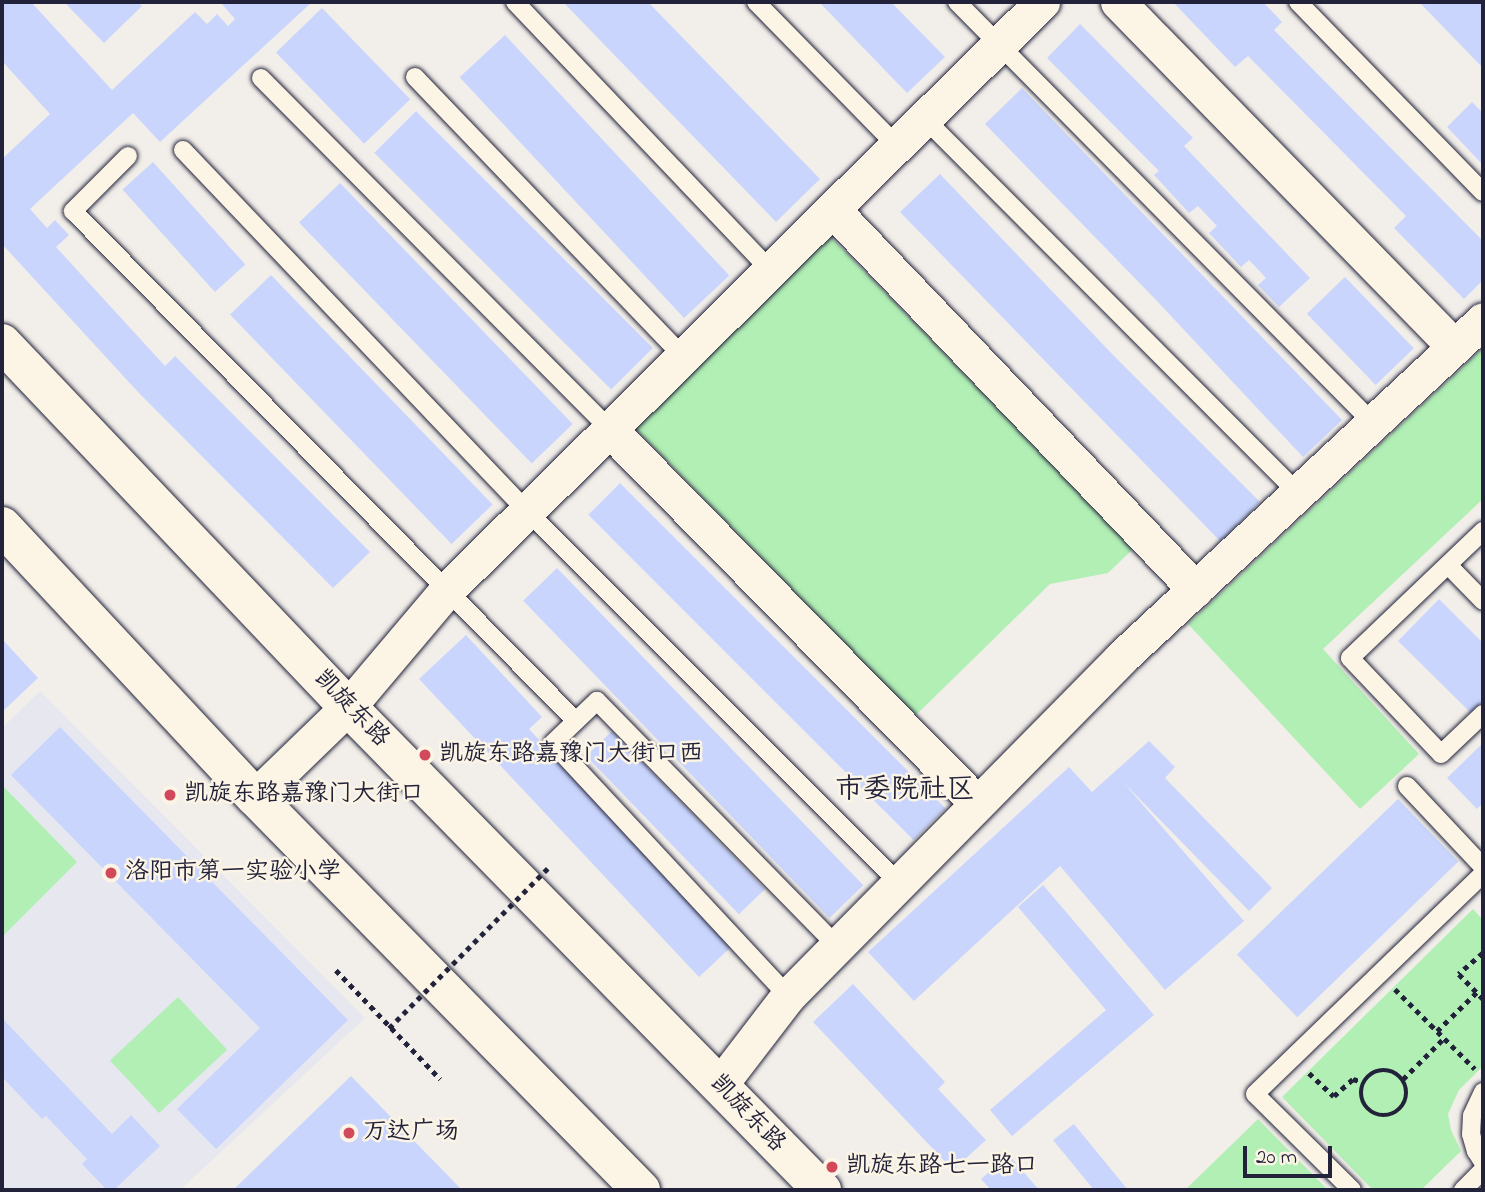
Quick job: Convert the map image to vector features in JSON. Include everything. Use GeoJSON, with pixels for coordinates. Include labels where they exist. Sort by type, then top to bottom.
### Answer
{"type":"FeatureCollection","features":[{"type":"Feature","properties":{"kind":"main road","name":"凯旋东路"},"geometry":{"type":"LineString","coordinates":[[2,342],[348,707],[822,1190]]}},
{"type":"Feature","properties":{"kind":"main road"},"geometry":{"type":"LineString","coordinates":[[2,526],[255,797],[641,1190]]}},
{"type":"Feature","properties":{"kind":"street"},"geometry":{"type":"LineString","coordinates":[[255,797],[348,707],[447,590],[1041,2]]}},
{"type":"Feature","properties":{"kind":"street"},"geometry":{"type":"LineString","coordinates":[[1118,2],[1455,347]]}},
{"type":"Feature","properties":{"kind":"street"},"geometry":{"type":"LineString","coordinates":[[832,209],[1195,589]]}},
{"type":"Feature","properties":{"kind":"street"},"geometry":{"type":"LineString","coordinates":[[719,1086],[788,996],[1121,658],[1483,320]]}},
{"type":"Feature","properties":{"kind":"street"},"geometry":{"type":"LineString","coordinates":[[609,429],[978,803]]}},
{"type":"Feature","properties":{"kind":"lane"},"geometry":{"type":"LineString","coordinates":[[515,2],[770,270]]}},
{"type":"Feature","properties":{"kind":"lane"},"geometry":{"type":"LineString","coordinates":[[756,2],[896,145]]}},
{"type":"Feature","properties":{"kind":"lane"},"geometry":{"type":"LineString","coordinates":[[957,2],[1373,423]]}},
{"type":"Feature","properties":{"kind":"lane"},"geometry":{"type":"LineString","coordinates":[[1298,2],[1483,192]]}},
{"type":"Feature","properties":{"kind":"lane"},"geometry":{"type":"LineString","coordinates":[[415,77],[683,356]]}},
{"type":"Feature","properties":{"kind":"lane"},"geometry":{"type":"LineString","coordinates":[[261,78],[609,429]]}},
{"type":"Feature","properties":{"kind":"lane"},"geometry":{"type":"LineString","coordinates":[[923,118],[1298,493]]}},
{"type":"Feature","properties":{"kind":"lane"},"geometry":{"type":"LineString","coordinates":[[183,150],[527,510],[899,883]]}},
{"type":"Feature","properties":{"kind":"lane"},"geometry":{"type":"LineString","coordinates":[[128,156],[73,211],[576,721]]}},
{"type":"Feature","properties":{"kind":"lane"},"geometry":{"type":"LineString","coordinates":[[1483,531],[1350,658],[1441,754],[1483,714]]}},
{"type":"Feature","properties":{"kind":"lane"},"geometry":{"type":"LineString","coordinates":[[1448,565],[1483,601]]}},
{"type":"Feature","properties":{"kind":"lane"},"geometry":{"type":"LineString","coordinates":[[788,996],[553,743],[597,701],[837,946]]}},
{"type":"Feature","properties":{"kind":"lane"},"geometry":{"type":"LineString","coordinates":[[1406,786],[1483,867]]}},
{"type":"Feature","properties":{"kind":"lane"},"geometry":{"type":"LineString","coordinates":[[1352,1190],[1255,1094],[1483,874]]}},
{"type":"Feature","properties":{"kind":"lane"},"geometry":{"type":"LineString","coordinates":[[1483,1092],[1472,1116],[1471,1134],[1476,1151],[1483,1162]]}},
{"type":"Feature","properties":{"kind":"lane"},"geometry":{"type":"LineString","coordinates":[[1463,1190],[1483,1170]]}},
{"type":"Feature","properties":{"kind":"path"},"geometry":{"type":"LineString","coordinates":[[389,1028],[551,865]]}},
{"type":"Feature","properties":{"kind":"path"},"geometry":{"type":"LineString","coordinates":[[1483,953],[1459,974],[1483,999]]}},
{"type":"Feature","properties":{"kind":"path"},"geometry":{"type":"LineString","coordinates":[[336,970],[440,1079]]}},
{"type":"Feature","properties":{"kind":"path"},"geometry":{"type":"LineString","coordinates":[[1380,974],[1483,1077]]}},
{"type":"Feature","properties":{"kind":"path"},"geometry":{"type":"LineString","coordinates":[[1437,1031],[1476,992]]}},
{"type":"Feature","properties":{"kind":"path"},"geometry":{"type":"LineString","coordinates":[[1403,1079],[1444,1038]]}},
{"type":"Feature","properties":{"kind":"path"},"geometry":{"type":"LineString","coordinates":[[1293,1058],[1334,1096],[1353,1079],[1363,1082]]}},
{"type":"Feature","properties":{"kind":"path"},"geometry":{"type":"LineString","coordinates":[[1382,1069],[1398,1073],[1403,1079],[1407,1095],[1405,1103],[1395,1114],[1373,1114],[1363,1104],[1363,1082],[1374,1071],[1382,1069]]}},
{"type":"Feature","properties":{"kind":"shaded area","name":"洛阳市第一实验小学"},"geometry":{"type":"Polygon","coordinates":[[[40,691],[365,1018],[180,1190],[2,1190],[2,728],[40,691]]]}},
{"type":"Feature","properties":{"kind":"green space"},"geometry":{"type":"Polygon","coordinates":[[[829,235],[1134,548],[1108,573],[1050,584],[915,716],[634,427],[829,235]]]}},
{"type":"Feature","properties":{"kind":"green space"},"geometry":{"type":"Polygon","coordinates":[[[1483,348],[1483,499],[1323,649],[1419,754],[1360,809],[1188,624],[1483,348]]]}},
{"type":"Feature","properties":{"kind":"green space"},"geometry":{"type":"Polygon","coordinates":[[[2,785],[77,862],[2,937],[2,785]]]}},
{"type":"Feature","properties":{"kind":"green space"},"geometry":{"type":"Polygon","coordinates":[[[1473,909],[1483,920],[1483,1066],[1459,1090],[1448,1114],[1451,1130],[1461,1151],[1421,1190],[1373,1190],[1282,1097],[1473,909]]]}},
{"type":"Feature","properties":{"kind":"green space"},"geometry":{"type":"Polygon","coordinates":[[[178,997],[227,1050],[159,1113],[110,1060],[178,997]]]}},
{"type":"Feature","properties":{"kind":"green space"},"geometry":{"type":"Polygon","coordinates":[[[1258,1119],[1328,1190],[1185,1190],[1258,1119]]]}},
{"type":"Feature","properties":{"kind":"building"},"geometry":{"type":"Polygon","coordinates":[[[2,2],[31,2],[112,90],[195,12],[207,24],[217,14],[228,26],[235,19],[220,2],[312,2],[160,142],[133,113],[30,209],[47,228],[55,220],[69,235],[56,247],[165,366],[175,356],[370,552],[333,588],[138,392],[2,244],[2,159],[50,114],[2,61],[2,2]]]}},
{"type":"Feature","properties":{"kind":"building"},"geometry":{"type":"Polygon","coordinates":[[[64,2],[137,2],[142,6],[104,43],[64,2]]]}},
{"type":"Feature","properties":{"kind":"building"},"geometry":{"type":"Polygon","coordinates":[[[563,2],[648,2],[820,179],[776,222],[563,2]]]}},
{"type":"Feature","properties":{"kind":"building"},"geometry":{"type":"Polygon","coordinates":[[[819,2],[891,2],[945,57],[907,93],[819,2]]]}},
{"type":"Feature","properties":{"kind":"building"},"geometry":{"type":"Polygon","coordinates":[[[1173,2],[1263,2],[1282,22],[1274,30],[1483,241],[1483,280],[1464,299],[1394,228],[1406,216],[1248,56],[1235,67],[1173,2]]]}},
{"type":"Feature","properties":{"kind":"building"},"geometry":{"type":"Polygon","coordinates":[[[1419,2],[1483,2],[1483,68],[1419,2]]]}},
{"type":"Feature","properties":{"kind":"building"},"geometry":{"type":"Polygon","coordinates":[[[322,8],[410,99],[364,144],[276,52],[322,8]]]}},
{"type":"Feature","properties":{"kind":"building"},"geometry":{"type":"Polygon","coordinates":[[[1080,24],[1193,138],[1184,146],[1310,278],[1279,307],[1258,285],[1266,278],[1249,260],[1241,267],[1209,233],[1217,226],[1198,206],[1189,213],[1154,175],[1159,171],[1047,58],[1080,24]]]}},
{"type":"Feature","properties":{"kind":"building"},"geometry":{"type":"Polygon","coordinates":[[[505,35],[729,276],[684,318],[460,77],[505,35]]]}},
{"type":"Feature","properties":{"kind":"building"},"geometry":{"type":"Polygon","coordinates":[[[1022,88],[1342,420],[1303,457],[1157,301],[985,124],[1022,88]]]}},
{"type":"Feature","properties":{"kind":"building"},"geometry":{"type":"Polygon","coordinates":[[[1472,102],[1483,113],[1483,165],[1447,127],[1472,102]]]}},
{"type":"Feature","properties":{"kind":"building"},"geometry":{"type":"Polygon","coordinates":[[[416,111],[653,348],[611,390],[374,153],[416,111]]]}},
{"type":"Feature","properties":{"kind":"building"},"geometry":{"type":"Polygon","coordinates":[[[153,162],[245,265],[215,292],[123,189],[153,162]]]}},
{"type":"Feature","properties":{"kind":"building"},"geometry":{"type":"Polygon","coordinates":[[[940,174],[1115,357],[1260,502],[1221,542],[900,212],[940,174]]]}},
{"type":"Feature","properties":{"kind":"building"},"geometry":{"type":"Polygon","coordinates":[[[340,183],[573,424],[532,464],[299,223],[340,183]]]}},
{"type":"Feature","properties":{"kind":"building"},"geometry":{"type":"Polygon","coordinates":[[[271,275],[493,504],[452,544],[230,315],[271,275]]]}},
{"type":"Feature","properties":{"kind":"building"},"geometry":{"type":"Polygon","coordinates":[[[1345,277],[1414,348],[1376,385],[1307,314],[1345,277]]]}},
{"type":"Feature","properties":{"kind":"building"},"geometry":{"type":"Polygon","coordinates":[[[620,483],[945,808],[913,840],[588,515],[620,483]]]}},
{"type":"Feature","properties":{"kind":"building"},"geometry":{"type":"Polygon","coordinates":[[[557,568],[863,885],[830,918],[523,601],[557,568]]]}},
{"type":"Feature","properties":{"kind":"building"},"geometry":{"type":"Polygon","coordinates":[[[1439,599],[1483,643],[1483,701],[1471,713],[1398,641],[1439,599]]]}},
{"type":"Feature","properties":{"kind":"building"},"geometry":{"type":"Polygon","coordinates":[[[466,635],[542,717],[529,729],[731,947],[699,977],[419,679],[466,635]]]}},
{"type":"Feature","properties":{"kind":"building"},"geometry":{"type":"Polygon","coordinates":[[[2,639],[38,678],[2,712],[2,639]]]}},
{"type":"Feature","properties":{"kind":"building"},"geometry":{"type":"Polygon","coordinates":[[[60,727],[348,1020],[216,1149],[177,1109],[260,1028],[11,775],[60,727]]]}},
{"type":"Feature","properties":{"kind":"building"},"geometry":{"type":"Polygon","coordinates":[[[612,731],[765,889],[739,914],[586,756],[612,731]]]}},
{"type":"Feature","properties":{"kind":"building"},"geometry":{"type":"Polygon","coordinates":[[[1149,741],[1175,767],[1165,778],[1272,888],[1249,911],[1123,782],[1244,921],[1165,990],[1060,866],[914,1001],[868,952],[1069,767],[1092,792],[1149,741]]]}},
{"type":"Feature","properties":{"kind":"building"},"geometry":{"type":"Polygon","coordinates":[[[1483,743],[1483,803],[1477,809],[1447,778],[1483,743]]]}},
{"type":"Feature","properties":{"kind":"building"},"geometry":{"type":"Polygon","coordinates":[[[1398,799],[1458,862],[1297,1017],[1237,955],[1398,799]]]}},
{"type":"Feature","properties":{"kind":"building"},"geometry":{"type":"Polygon","coordinates":[[[1043,885],[1154,1015],[1012,1136],[990,1110],[1106,1010],[1018,907],[1043,885]]]}},
{"type":"Feature","properties":{"kind":"building"},"geometry":{"type":"Polygon","coordinates":[[[853,984],[945,1082],[938,1089],[986,1140],[953,1170],[813,1022],[853,984]]]}},
{"type":"Feature","properties":{"kind":"building"},"geometry":{"type":"Polygon","coordinates":[[[2,1018],[112,1134],[131,1115],[160,1146],[114,1190],[107,1190],[82,1164],[87,1159],[46,1116],[42,1119],[2,1077],[2,1018]]]}},
{"type":"Feature","properties":{"kind":"building","name":"万达广场"},"geometry":{"type":"Polygon","coordinates":[[[351,1076],[462,1190],[233,1190],[351,1076]]]}},
{"type":"Feature","properties":{"kind":"building"},"geometry":{"type":"Polygon","coordinates":[[[1074,1124],[1128,1190],[1094,1190],[1053,1140],[1074,1124]]]}},
{"type":"Feature","properties":{"kind":"building"},"geometry":{"type":"Polygon","coordinates":[[[1009,1155],[1039,1190],[991,1190],[981,1179],[1009,1155]]]}},
{"type":"Feature","properties":{"kind":"place","name":"凯旋东路嘉豫门大街口西"},"geometry":{"type":"Point","coordinates":[425,755]}},
{"type":"Feature","properties":{"kind":"place","name":"凯旋东路嘉豫门大街口"},"geometry":{"type":"Point","coordinates":[170,795]}},
{"type":"Feature","properties":{"kind":"place","name":"洛阳市第一实验小学"},"geometry":{"type":"Point","coordinates":[111,873]}},
{"type":"Feature","properties":{"kind":"place","name":"万达广场"},"geometry":{"type":"Point","coordinates":[349,1133]}},
{"type":"Feature","properties":{"kind":"place","name":"凯旋东路七一路口"},"geometry":{"type":"Point","coordinates":[832,1167]}},
{"type":"Feature","properties":{"kind":"district","name":"市委院社区"},"geometry":{"type":"Point","coordinates":[905,791]}}]}
